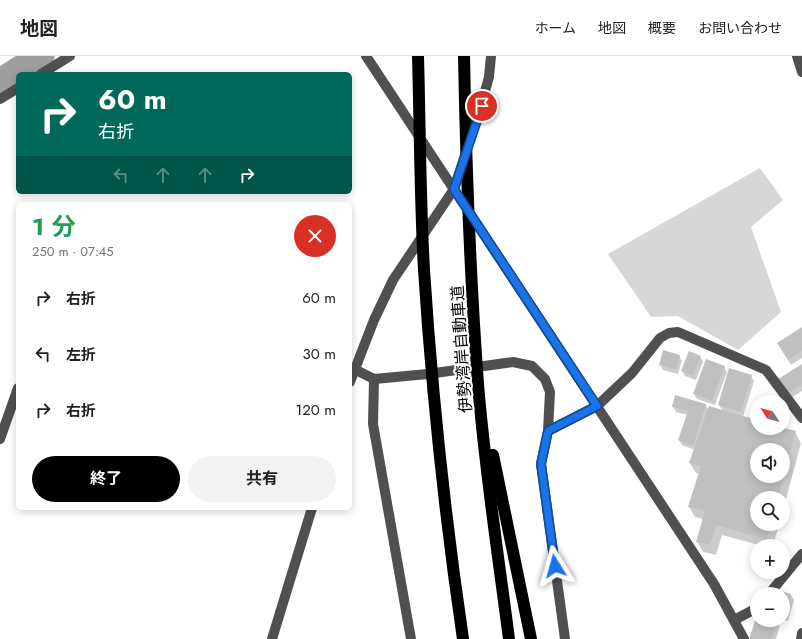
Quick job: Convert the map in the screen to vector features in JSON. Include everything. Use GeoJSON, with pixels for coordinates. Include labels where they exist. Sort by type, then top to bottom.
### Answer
{"type":"FeatureCollection","features":[{"type":"Feature","properties":{"kind":"highway","name":"伊勢湾岸自動車道"},"geometry":{"type":"LineString","coordinates":[[418,56],[424,268],[433,388],[454,580],[463,639]]}},
{"type":"Feature","properties":{"kind":"highway","name":"伊勢湾岸自動車道"},"geometry":{"type":"LineString","coordinates":[[464,56],[470,258],[478,386],[509,639]]}},
{"type":"Feature","properties":{"kind":"highway"},"geometry":{"type":"LineString","coordinates":[[478,386],[531,639]]}},
{"type":"Feature","properties":{"kind":"street"},"geometry":{"type":"LineString","coordinates":[[44,72],[70,56]]}},
{"type":"Feature","properties":{"kind":"street"},"geometry":{"type":"LineString","coordinates":[[366,56],[714,584],[744,639]]}},
{"type":"Feature","properties":{"kind":"street"},"geometry":{"type":"LineString","coordinates":[[352,376],[374,320],[394,280],[454,189],[482,106],[489,77],[491,56]]}},
{"type":"Feature","properties":{"kind":"street"},"geometry":{"type":"LineString","coordinates":[[797,56],[802,72]]}},
{"type":"Feature","properties":{"kind":"street"},"geometry":{"type":"LineString","coordinates":[[0,99],[16,89]]}},
{"type":"Feature","properties":{"kind":"street"},"geometry":{"type":"LineString","coordinates":[[548,431],[597,406],[632,373],[660,338],[669,333],[678,332],[766,370],[802,418]]}},
{"type":"Feature","properties":{"kind":"street"},"geometry":{"type":"LineString","coordinates":[[354,369],[374,379],[428,374],[513,362],[532,366],[545,379],[550,392],[548,431],[541,464],[565,639]]}},
{"type":"Feature","properties":{"kind":"street"},"geometry":{"type":"LineString","coordinates":[[374,379],[373,424],[411,639]]}},
{"type":"Feature","properties":{"kind":"street"},"geometry":{"type":"LineString","coordinates":[[0,439],[16,394]]}},
{"type":"Feature","properties":{"kind":"street"},"geometry":{"type":"LineString","coordinates":[[272,639],[311,510]]}},
{"type":"Feature","properties":{"kind":"street"},"geometry":{"type":"LineString","coordinates":[[774,587],[802,554]]}},
{"type":"Feature","properties":{"kind":"street"},"geometry":{"type":"LineString","coordinates":[[734,620],[750,612]]}},
{"type":"Feature","properties":{"kind":"street"},"geometry":{"type":"LineString","coordinates":[[800,639],[802,633]]}},
{"type":"Feature","properties":{"kind":"shaded area"},"geometry":{"type":"Polygon","coordinates":[[[760,168],[783,200],[751,227],[781,312],[738,350],[678,316],[651,317],[608,254],[760,168]]]}},
{"type":"Feature","properties":{"kind":"building"},"geometry":{"type":"Polygon","coordinates":[[[802,327],[802,351],[788,360],[777,343],[802,327]]]}},
{"type":"Feature","properties":{"kind":"building"},"geometry":{"type":"Polygon","coordinates":[[[663,350],[680,355],[676,369],[659,365],[663,350]]]}},
{"type":"Feature","properties":{"kind":"building"},"geometry":{"type":"Polygon","coordinates":[[[689,351],[701,356],[693,375],[681,371],[689,351]]]}},
{"type":"Feature","properties":{"kind":"building"},"geometry":{"type":"Polygon","coordinates":[[[706,359],[725,366],[712,401],[693,394],[706,359]]]}},
{"type":"Feature","properties":{"kind":"building"},"geometry":{"type":"Polygon","coordinates":[[[802,364],[802,384],[787,394],[778,379],[802,364]]]}},
{"type":"Feature","properties":{"kind":"building"},"geometry":{"type":"Polygon","coordinates":[[[729,368],[752,375],[741,412],[718,405],[729,368]]]}},
{"type":"Feature","properties":{"kind":"building"},"geometry":{"type":"Polygon","coordinates":[[[675,395],[706,404],[693,446],[678,440],[688,411],[672,407],[675,395]]]}},
{"type":"Feature","properties":{"kind":"building"},"geometry":{"type":"Polygon","coordinates":[[[709,406],[750,418],[750,435],[790,435],[790,430],[796,431],[790,453],[790,443],[750,443],[750,483],[782,483],[780,491],[750,491],[750,531],[769,531],[767,539],[716,525],[710,545],[696,542],[705,511],[688,507],[701,466],[689,463],[709,406]]]}},
{"type":"Feature","properties":{"kind":"building"},"geometry":{"type":"Polygon","coordinates":[[[753,627],[776,627],[772,639],[749,639],[753,627]]]}},
{"type":"Feature","properties":{"kind":"waterway"},"geometry":{"type":"LineString","coordinates":[[0,82],[41,56]]}},
{"type":"Feature","properties":{"kind":"route"},"geometry":{"type":"LineString","coordinates":[[482,106],[454,189],[597,406],[548,431],[541,464],[555,566]]}}]}
